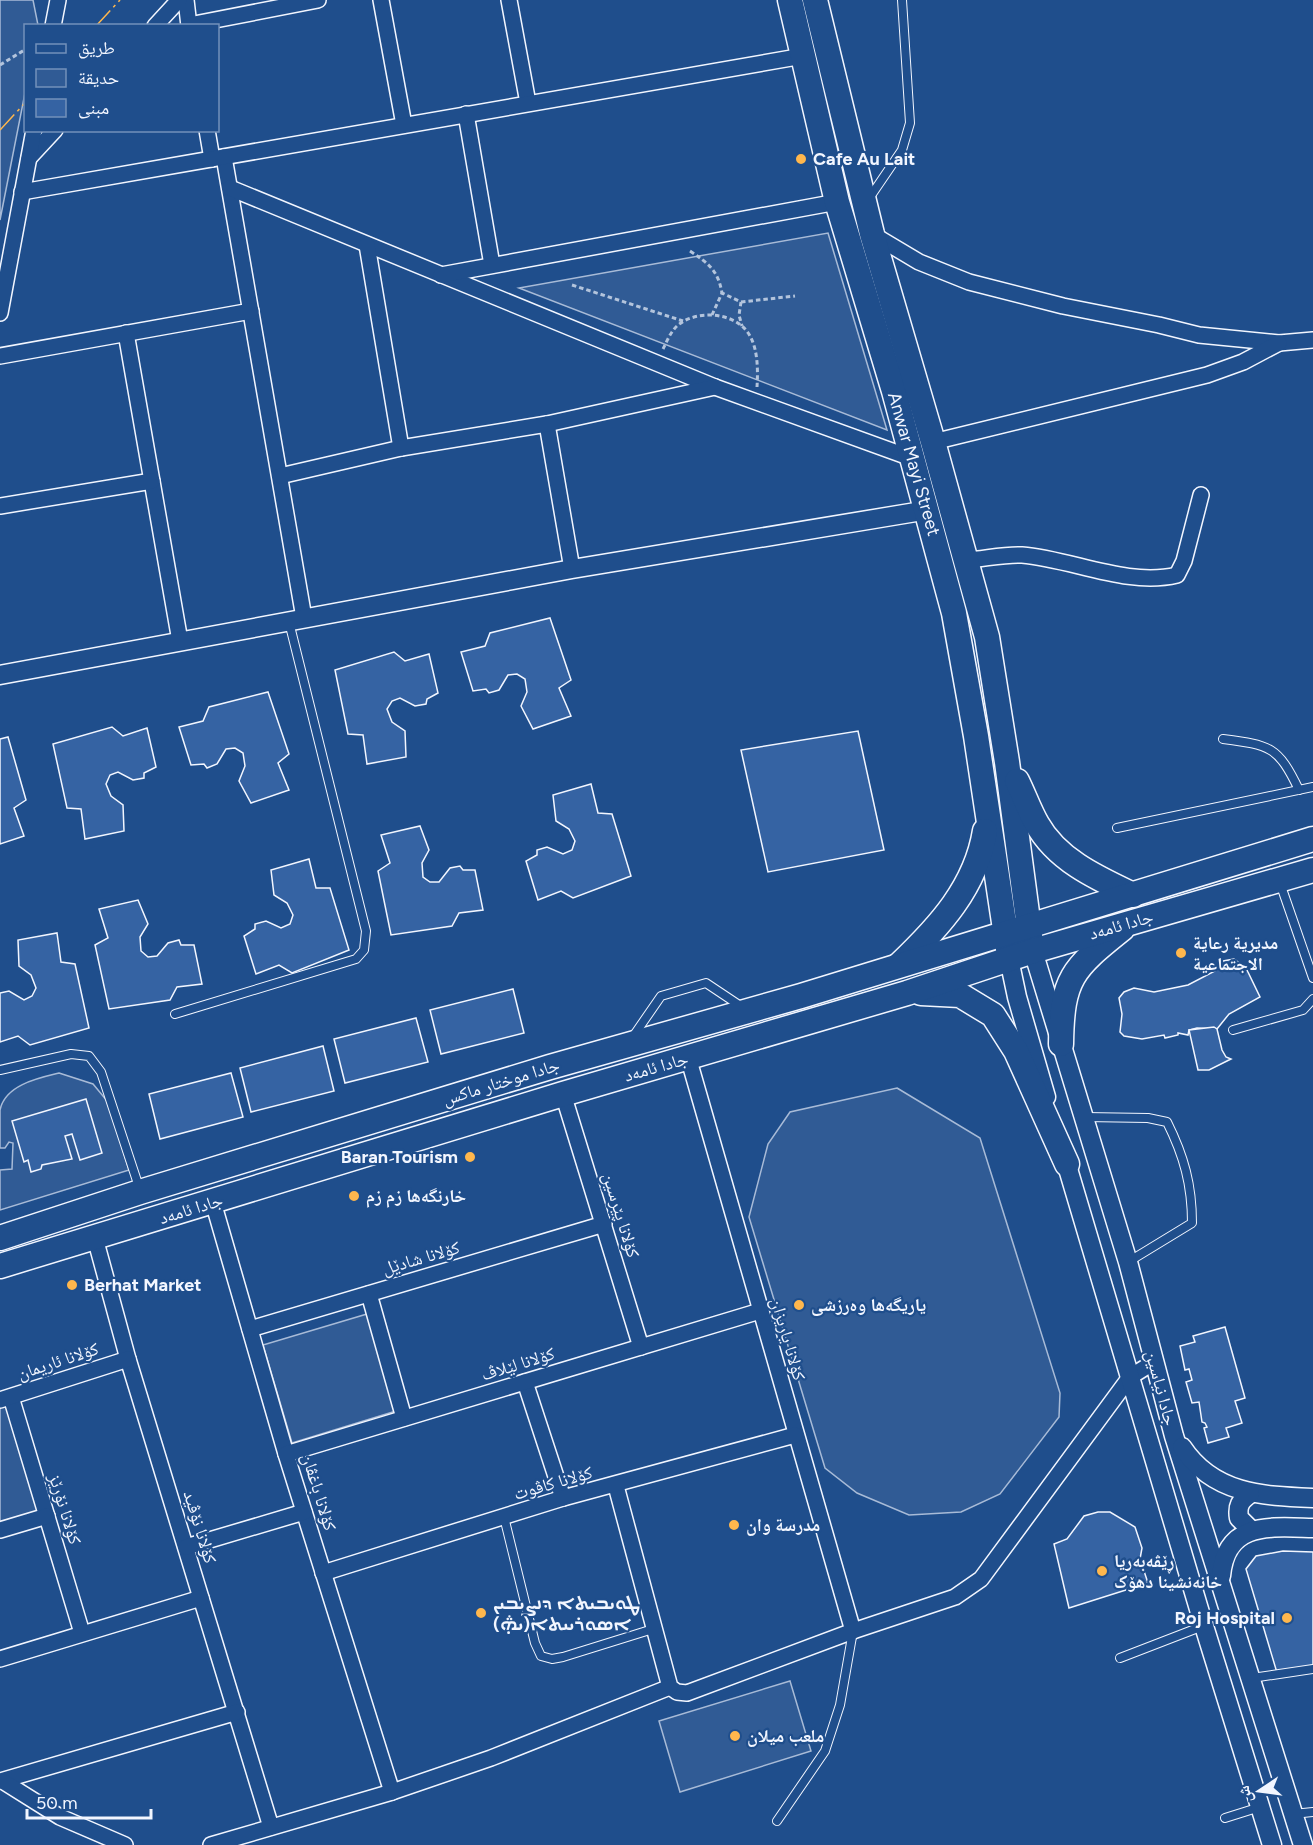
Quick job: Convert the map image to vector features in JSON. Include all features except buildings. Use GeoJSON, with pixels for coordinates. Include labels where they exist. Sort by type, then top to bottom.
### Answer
{"type":"FeatureCollection","features":[{"type":"Feature","properties":{"kind":"main road","name":"Anwar Mayi Street"},"geometry":{"type":"LineString","coordinates":[[790,0],[837,202],[914,459],[954,613],[976,736],[1009,959]]}},
{"type":"Feature","properties":{"kind":"main road","name":"Anwar Mayi Street"},"geometry":{"type":"LineString","coordinates":[[815,0],[872,234],[987,638],[1007,762],[1031,939]]}},
{"type":"Feature","properties":{"kind":"main road"},"geometry":{"type":"LineString","coordinates":[[1007,762],[1037,825],[1054,848],[1080,868],[1132,895]]}},
{"type":"Feature","properties":{"kind":"main road"},"geometry":{"type":"LineString","coordinates":[[896,968],[932,933],[958,902],[982,854],[988,817]]}},
{"type":"Feature","properties":{"kind":"main road","name":"جادا ئامەد"},"geometry":{"type":"LineString","coordinates":[[0,1266],[563,1094],[907,993],[1009,959],[1031,939],[1132,895],[1313,839]]}},
{"type":"Feature","properties":{"kind":"main road","name":"جادا ئامەد"},"geometry":{"type":"LineString","coordinates":[[1005,935],[1031,939],[1130,923],[1279,880],[1310,874]]}},
{"type":"Feature","properties":{"kind":"main road"},"geometry":{"type":"LineString","coordinates":[[1061,1044],[1061,1019],[1067,987],[1082,961],[1130,923]]}},
{"type":"Feature","properties":{"kind":"main road","name":"جادا موختار ماكس"},"geometry":{"type":"LineString","coordinates":[[0,1238],[140,1192],[1005,935]]}},
{"type":"Feature","properties":{"kind":"main road"},"geometry":{"type":"LineString","coordinates":[[907,993],[960,995],[993,1015],[1016,1051],[1067,1164]]}},
{"type":"Feature","properties":{"kind":"street"},"geometry":{"type":"LineString","coordinates":[[53,24],[58,0]]}},
{"type":"Feature","properties":{"kind":"street"},"geometry":{"type":"LineString","coordinates":[[156,24],[179,0]]}},
{"type":"Feature","properties":{"kind":"street"},"geometry":{"type":"LineString","coordinates":[[186,0],[189,24]]}},
{"type":"Feature","properties":{"kind":"street"},"geometry":{"type":"LineString","coordinates":[[194,24],[318,0]]}},
{"type":"Feature","properties":{"kind":"street"},"geometry":{"type":"LineString","coordinates":[[381,0],[404,125]]}},
{"type":"Feature","properties":{"kind":"street"},"geometry":{"type":"LineString","coordinates":[[509,0],[528,103]]}},
{"type":"Feature","properties":{"kind":"street"},"geometry":{"type":"LineString","coordinates":[[22,192],[803,56]]}},
{"type":"Feature","properties":{"kind":"street"},"geometry":{"type":"LineString","coordinates":[[466,114],[492,266]]}},
{"type":"Feature","properties":{"kind":"street"},"geometry":{"type":"LineString","coordinates":[[0,313],[34,132]]}},
{"type":"Feature","properties":{"kind":"street"},"geometry":{"type":"LineString","coordinates":[[28,158],[53,132]]}},
{"type":"Feature","properties":{"kind":"street"},"geometry":{"type":"LineString","coordinates":[[208,132],[230,188],[280,476],[296,620]]}},
{"type":"Feature","properties":{"kind":"street"},"geometry":{"type":"LineString","coordinates":[[230,188],[715,387],[914,459]]}},
{"type":"Feature","properties":{"kind":"street"},"geometry":{"type":"LineString","coordinates":[[441,275],[837,202]]}},
{"type":"Feature","properties":{"kind":"street"},"geometry":{"type":"LineString","coordinates":[[872,234],[919,262],[969,282],[1199,336],[1279,343],[1313,340]]}},
{"type":"Feature","properties":{"kind":"street"},"geometry":{"type":"LineString","coordinates":[[367,244],[401,448]]}},
{"type":"Feature","properties":{"kind":"street"},"geometry":{"type":"LineString","coordinates":[[0,356],[251,310]]}},
{"type":"Feature","properties":{"kind":"street"},"geometry":{"type":"LineString","coordinates":[[126,333],[180,641]]}},
{"type":"Feature","properties":{"kind":"street"},"geometry":{"type":"LineString","coordinates":[[933,442],[1207,375],[1243,362],[1279,343]]}},
{"type":"Feature","properties":{"kind":"street"},"geometry":{"type":"LineString","coordinates":[[280,476],[401,448],[547,424],[715,387]]}},
{"type":"Feature","properties":{"kind":"street"},"geometry":{"type":"LineString","coordinates":[[547,424],[572,569]]}},
{"type":"Feature","properties":{"kind":"street"},"geometry":{"type":"LineString","coordinates":[[0,506],[152,481]]}},
{"type":"Feature","properties":{"kind":"street"},"geometry":{"type":"LineString","coordinates":[[966,560],[1020,555],[1138,577],[1163,578],[1177,575],[1184,561],[1201,495]]}},
{"type":"Feature","properties":{"kind":"street"},"geometry":{"type":"LineString","coordinates":[[0,675],[572,569],[928,510]]}},
{"type":"Feature","properties":{"kind":"street","name":"جادا نیاسین"},"geometry":{"type":"LineString","coordinates":[[1031,939],[1128,1262],[1174,1436],[1303,1845]]}},
{"type":"Feature","properties":{"kind":"street","name":"جادا نیاسین"},"geometry":{"type":"LineString","coordinates":[[1009,959],[1017,997],[1204,1626],[1272,1845]]}},
{"type":"Feature","properties":{"kind":"street","name":"کۆلانا یاریزان"},"geometry":{"type":"LineString","coordinates":[[688,1057],[853,1631]]}},
{"type":"Feature","properties":{"kind":"street","name":"کۆلانا پێرسین"},"geometry":{"type":"LineString","coordinates":[[563,1094],[641,1347]]}},
{"type":"Feature","properties":{"kind":"street","name":"کۆلانا باغڤان"},"geometry":{"type":"LineString","coordinates":[[213,1202],[286,1454],[392,1792]]}},
{"type":"Feature","properties":{"kind":"street","name":"کۆلانا شادێل"},"geometry":{"type":"LineString","coordinates":[[250,1329],[603,1224]]}},
{"type":"Feature","properties":{"kind":"street","name":"کۆلانا نۆڤید"},"geometry":{"type":"LineString","coordinates":[[95,1238],[128,1359],[271,1827]]}},
{"type":"Feature","properties":{"kind":"street"},"geometry":{"type":"LineString","coordinates":[[369,1294],[404,1418]]}},
{"type":"Feature","properties":{"kind":"street","name":"کۆلانا لێلاڤ"},"geometry":{"type":"LineString","coordinates":[[286,1454],[760,1311]]}},
{"type":"Feature","properties":{"kind":"street","name":"کۆلانا ئاریمان"},"geometry":{"type":"LineString","coordinates":[[5,1399],[128,1359]]}},
{"type":"Feature","properties":{"kind":"street"},"geometry":{"type":"LineString","coordinates":[[616,1486],[670,1687],[677,1692],[697,1691],[853,1631],[955,1598],[981,1579],[1130,1377],[1142,1367],[1154,1362]]}},
{"type":"Feature","properties":{"kind":"street"},"geometry":{"type":"LineString","coordinates":[[525,1382],[563,1498]]}},
{"type":"Feature","properties":{"kind":"street","name":"کۆلانا نۆرێز"},"geometry":{"type":"LineString","coordinates":[[5,1399],[47,1516],[82,1633]]}},
{"type":"Feature","properties":{"kind":"street","name":"کۆلانا کاڤوت"},"geometry":{"type":"LineString","coordinates":[[323,1573],[563,1498],[616,1486],[795,1435]]}},
{"type":"Feature","properties":{"kind":"street"},"geometry":{"type":"LineString","coordinates":[[1174,1436],[1188,1456],[1206,1474],[1226,1486],[1250,1494],[1313,1498]]}},
{"type":"Feature","properties":{"kind":"street"},"geometry":{"type":"LineString","coordinates":[[1250,1494],[1242,1500],[1238,1509],[1239,1518],[1251,1530]]}},
{"type":"Feature","properties":{"kind":"street"},"geometry":{"type":"LineString","coordinates":[[186,1547],[304,1512]]}},
{"type":"Feature","properties":{"kind":"street"},"geometry":{"type":"LineString","coordinates":[[0,1530],[47,1516]]}},
{"type":"Feature","properties":{"kind":"street"},"geometry":{"type":"LineString","coordinates":[[1220,1581],[1222,1560],[1233,1541],[1251,1530],[1263,1527],[1313,1528]]}},
{"type":"Feature","properties":{"kind":"street"},"geometry":{"type":"LineString","coordinates":[[0,1659],[201,1598]]}},
{"type":"Feature","properties":{"kind":"street"},"geometry":{"type":"LineString","coordinates":[[211,1845],[392,1792],[490,1758],[670,1687]]}},
{"type":"Feature","properties":{"kind":"street"},"geometry":{"type":"LineString","coordinates":[[2,1781],[237,1712]]}},
{"type":"Feature","properties":{"kind":"street"},"geometry":{"type":"LineString","coordinates":[[2,1781],[60,1817],[125,1845]]}},
{"type":"Feature","properties":{"kind":"lane"},"geometry":{"type":"LineString","coordinates":[[865,205],[903,150],[910,123],[902,0]]}},
{"type":"Feature","properties":{"kind":"lane"},"geometry":{"type":"LineString","coordinates":[[175,1014],[356,959],[364,950],[366,931],[296,620]]}},
{"type":"Feature","properties":{"kind":"lane"},"geometry":{"type":"LineString","coordinates":[[1223,739],[1261,744],[1278,754],[1287,765],[1299,790]]}},
{"type":"Feature","properties":{"kind":"lane"},"geometry":{"type":"LineString","coordinates":[[1117,828],[1313,787]]}},
{"type":"Feature","properties":{"kind":"lane"},"geometry":{"type":"LineString","coordinates":[[1279,880],[1313,978]]}},
{"type":"Feature","properties":{"kind":"lane"},"geometry":{"type":"LineString","coordinates":[[626,1046],[661,996],[706,983],[748,1011]]}},
{"type":"Feature","properties":{"kind":"lane"},"geometry":{"type":"LineString","coordinates":[[1233,1030],[1302,1010],[1313,999]]}},
{"type":"Feature","properties":{"kind":"lane"},"geometry":{"type":"LineString","coordinates":[[0,1070],[71,1054],[89,1056],[101,1072],[140,1192]]}},
{"type":"Feature","properties":{"kind":"lane"},"geometry":{"type":"LineString","coordinates":[[1084,1117],[1148,1118],[1167,1122],[1182,1151],[1192,1195],[1192,1223],[1128,1262]]}},
{"type":"Feature","properties":{"kind":"lane"},"geometry":{"type":"LineString","coordinates":[[504,1517],[541,1656],[552,1659],[563,1657],[653,1629]]}},
{"type":"Feature","properties":{"kind":"lane"},"geometry":{"type":"LineString","coordinates":[[1120,1658],[1204,1626]]}},
{"type":"Feature","properties":{"kind":"lane"},"geometry":{"type":"LineString","coordinates":[[777,1821],[825,1751],[840,1705],[853,1631]]}},
{"type":"Feature","properties":{"kind":"lane"},"geometry":{"type":"LineString","coordinates":[[1252,1678],[1313,1669]]}},
{"type":"Feature","properties":{"kind":"lane"},"geometry":{"type":"LineString","coordinates":[[1225,1818],[1260,1807]]}},
{"type":"Feature","properties":{"kind":"lane"},"geometry":{"type":"LineString","coordinates":[[1293,1814],[1313,1812]]}},
{"type":"Feature","properties":{"kind":"path"},"geometry":{"type":"LineString","coordinates":[[0,65],[24,51]]}},
{"type":"Feature","properties":{"kind":"path"},"geometry":{"type":"LineString","coordinates":[[690,251],[710,264],[720,281],[722,292],[711,315]]}},
{"type":"Feature","properties":{"kind":"path"},"geometry":{"type":"LineString","coordinates":[[572,285],[685,321]]}},
{"type":"Feature","properties":{"kind":"path"},"geometry":{"type":"LineString","coordinates":[[722,292],[741,302],[795,296]]}},
{"type":"Feature","properties":{"kind":"path"},"geometry":{"type":"LineString","coordinates":[[741,302],[739,315],[742,326],[750,336],[754,350],[757,375],[755,402]]}},
{"type":"Feature","properties":{"kind":"path"},"geometry":{"type":"LineString","coordinates":[[662,366],[663,349],[666,342],[677,326],[685,321],[711,315],[742,326]]}},
{"type":"Feature","properties":{"kind":"green space"},"geometry":{"type":"Polygon","coordinates":[[[0,0],[33,0],[38,24],[24,24],[24,98],[0,220],[0,0]]]}},
{"type":"Feature","properties":{"kind":"green space"},"geometry":{"type":"Polygon","coordinates":[[[828,233],[887,430],[519,288],[828,233]]]}},
{"type":"Feature","properties":{"kind":"green space"},"geometry":{"type":"Polygon","coordinates":[[[59,1073],[93,1084],[108,1102],[129,1170],[0,1210],[0,1170],[12,1169],[13,1143],[9,1142],[5,1148],[0,1148],[0,1110],[3,1101],[8,1094],[24,1084],[59,1073]]]}},
{"type":"Feature","properties":{"kind":"green space"},"geometry":{"type":"Polygon","coordinates":[[[897,1088],[980,1138],[1060,1393],[1059,1417],[1000,1494],[961,1512],[909,1515],[857,1493],[825,1468],[749,1217],[768,1144],[790,1112],[897,1088]]]}},
{"type":"Feature","properties":{"kind":"green space"},"geometry":{"type":"Polygon","coordinates":[[[367,1314],[396,1411],[292,1443],[263,1345],[367,1314]]]}},
{"type":"Feature","properties":{"kind":"green space"},"geometry":{"type":"Polygon","coordinates":[[[11,1397],[47,1516],[0,1530],[0,1400],[11,1397]]]}},
{"type":"Feature","properties":{"kind":"green space","name":"ملعب ميلان"},"geometry":{"type":"Polygon","coordinates":[[[790,1681],[811,1751],[680,1792],[659,1721],[790,1681]]]}},
{"type":"Feature","properties":{"kind":"power"},"geometry":{"type":"LineString","coordinates":[[98,24],[120,0]]}},
{"type":"Feature","properties":{"kind":"power"},"geometry":{"type":"LineString","coordinates":[[0,130],[24,104]]}},
{"type":"Feature","properties":{"kind":"place","name":"Cafe Au Lait"},"geometry":{"type":"Point","coordinates":[801,159]}},
{"type":"Feature","properties":{"kind":"place","name":"مديرية رعاية الاجتماعية"},"geometry":{"type":"Point","coordinates":[1181,953]}},
{"type":"Feature","properties":{"kind":"place","name":"Baran Tourism"},"geometry":{"type":"Point","coordinates":[470,1157]}},
{"type":"Feature","properties":{"kind":"place","name":"خارنگەها زم زم"},"geometry":{"type":"Point","coordinates":[354,1196]}},
{"type":"Feature","properties":{"kind":"place","name":"Berhat Market"},"geometry":{"type":"Point","coordinates":[72,1285]}},
{"type":"Feature","properties":{"kind":"place","name":"ياريگەها وەرزشی"},"geometry":{"type":"Point","coordinates":[799,1305]}},
{"type":"Feature","properties":{"kind":"place","name":"مدرسة وان"},"geometry":{"type":"Point","coordinates":[734,1525]}},
{"type":"Feature","properties":{"kind":"place","name":"ڕێڤه‌به‌ریا خانەنشينا دهۆک"},"geometry":{"type":"Point","coordinates":[1102,1571]}},
{"type":"Feature","properties":{"kind":"place","name":"ܛܘܝܒܝܬܐ ܕܢܨܝܒܝܢ ܐܣܘܪܝܝܬܐ(ܞ)"},"geometry":{"type":"Point","coordinates":[481,1613]}},
{"type":"Feature","properties":{"kind":"place","name":"Roj Hospital"},"geometry":{"type":"Point","coordinates":[1287,1618]}},
{"type":"Feature","properties":{"kind":"place","name":"ملعب ميلان"},"geometry":{"type":"Point","coordinates":[735,1736]}}]}
